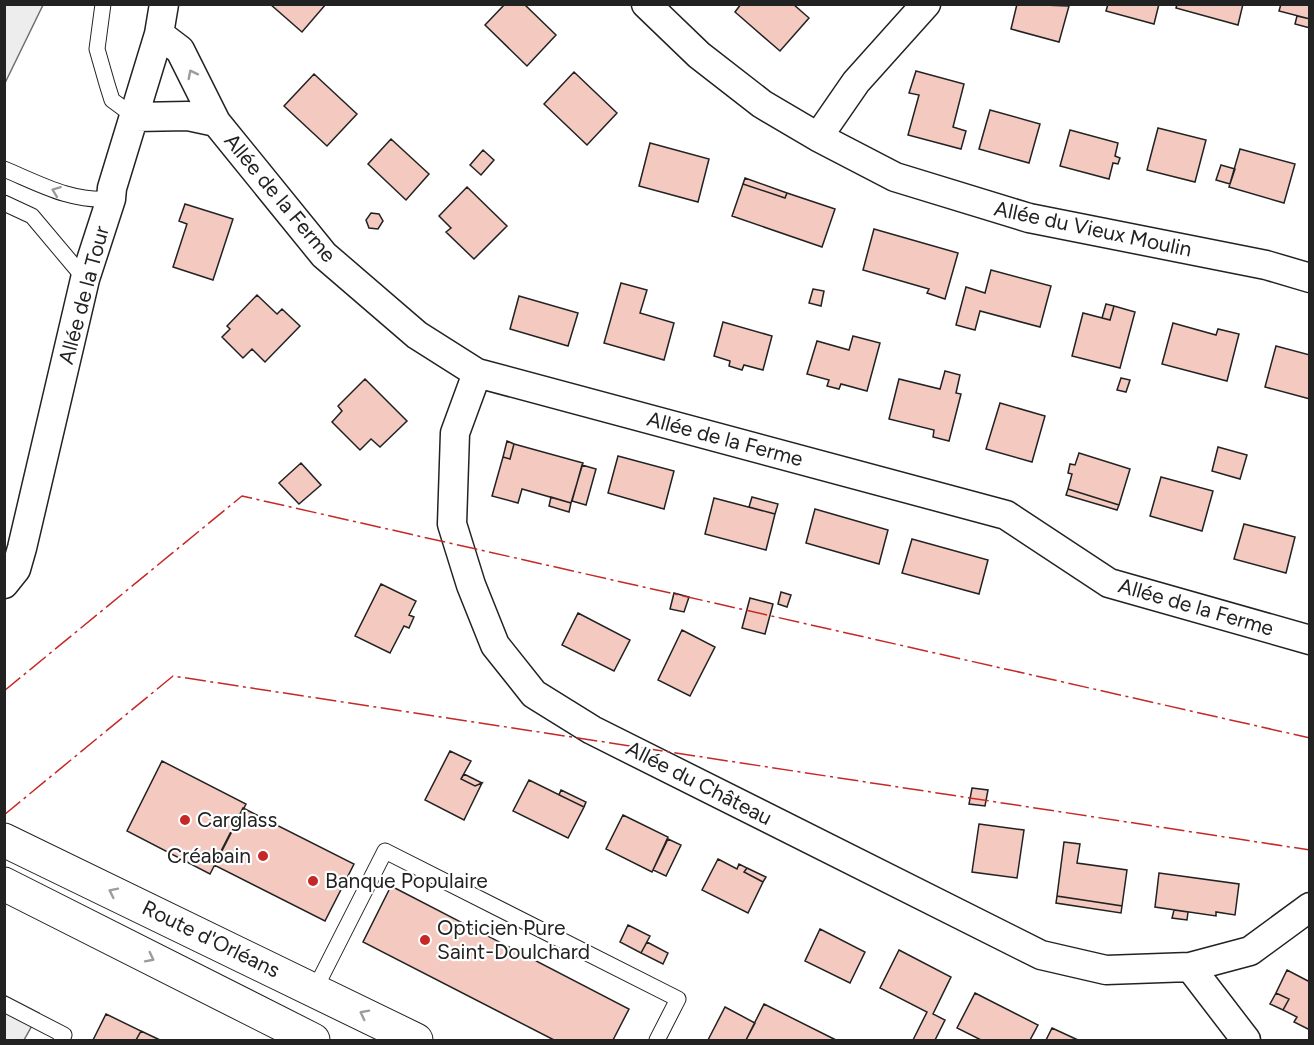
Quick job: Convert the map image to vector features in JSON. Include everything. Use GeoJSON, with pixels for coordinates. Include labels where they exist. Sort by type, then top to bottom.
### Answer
{"type":"FeatureCollection","features":[{"type":"Feature","properties":{"kind":"main road","name":"Route d'Orléans"},"geometry":{"type":"LineString","coordinates":[[4,840],[315,989],[416,1041]]}},
{"type":"Feature","properties":{"kind":"main road","name":"Route d'Orléans"},"geometry":{"type":"LineString","coordinates":[[4,884],[314,1041]]}},
{"type":"Feature","properties":{"kind":"street","name":"Allée de la Tour"},"geometry":{"type":"LineString","coordinates":[[4,584],[16,569],[13,546],[85,279],[159,34],[164,4]]}},
{"type":"Feature","properties":{"kind":"street","name":"Allée du Vieux Moulin"},"geometry":{"type":"LineString","coordinates":[[646,4],[699,55],[762,104],[818,137],[895,177],[1029,218],[1266,265],[1310,278]]}},
{"type":"Feature","properties":{"kind":"street"},"geometry":{"type":"LineString","coordinates":[[818,137],[856,82],[926,4]]}},
{"type":"Feature","properties":{"kind":"street","name":"Allée de la Ferme"},"geometry":{"type":"LineString","coordinates":[[159,34],[180,50],[216,122],[324,255],[417,335],[477,373],[1005,515],[1109,583],[1310,640]]}},
{"type":"Feature","properties":{"kind":"street","name":"Allée de la Ferme"},"geometry":{"type":"LineString","coordinates":[[135,117],[188,116],[216,122]]}},
{"type":"Feature","properties":{"kind":"street","name":"Allée du Château"},"geometry":{"type":"LineString","coordinates":[[477,373],[455,433],[452,524],[471,585],[495,645],[534,694],[592,730],[1041,955],[1106,970],[1190,967],[1250,951],[1310,907]]}},
{"type":"Feature","properties":{"kind":"street"},"geometry":{"type":"LineString","coordinates":[[1190,967],[1246,1041]]}},
{"type":"Feature","properties":{"kind":"lane"},"geometry":{"type":"LineString","coordinates":[[103,4],[97,49],[112,100],[135,117]]}},
{"type":"Feature","properties":{"kind":"lane"},"geometry":{"type":"LineString","coordinates":[[4,169],[61,193],[90,200],[111,199]]}},
{"type":"Feature","properties":{"kind":"lane"},"geometry":{"type":"LineString","coordinates":[[4,203],[32,216],[85,279]]}},
{"type":"Feature","properties":{"kind":"lane"},"geometry":{"type":"LineString","coordinates":[[315,989],[385,851],[678,999],[657,1041]]}},
{"type":"Feature","properties":{"kind":"lane"},"geometry":{"type":"LineString","coordinates":[[4,1004],[64,1035],[61,1041]]}},
{"type":"Feature","properties":{"kind":"shaded area"},"geometry":{"type":"Polygon","coordinates":[[[4,5],[43,5],[5,83],[4,5]]]}},
{"type":"Feature","properties":{"kind":"shaded area"},"geometry":{"type":"Polygon","coordinates":[[[4,995],[39,1013],[24,1040],[5,1040],[4,995]]]}},
{"type":"Feature","properties":{"kind":"building"},"geometry":{"type":"Polygon","coordinates":[[[270,4],[326,4],[302,32],[270,4]]]}},
{"type":"Feature","properties":{"kind":"building"},"geometry":{"type":"Polygon","coordinates":[[[505,4],[524,4],[556,35],[527,66],[485,25],[505,4]]]}},
{"type":"Feature","properties":{"kind":"building"},"geometry":{"type":"Polygon","coordinates":[[[741,4],[793,4],[809,18],[780,51],[735,12],[741,4]]]}},
{"type":"Feature","properties":{"kind":"building"},"geometry":{"type":"Polygon","coordinates":[[[1017,4],[1069,6],[1059,42],[1011,29],[1017,4]]]}},
{"type":"Feature","properties":{"kind":"building"},"geometry":{"type":"Polygon","coordinates":[[[1108,4],[1159,4],[1154,24],[1106,11],[1108,4]]]}},
{"type":"Feature","properties":{"kind":"building"},"geometry":{"type":"Polygon","coordinates":[[[1177,4],[1243,4],[1238,25],[1176,8],[1177,4]]]}},
{"type":"Feature","properties":{"kind":"building"},"geometry":{"type":"Polygon","coordinates":[[[1281,4],[1310,4],[1310,19],[1279,11],[1281,4]]]}},
{"type":"Feature","properties":{"kind":"building"},"geometry":{"type":"Polygon","coordinates":[[[1297,16],[1310,19],[1310,28],[1295,24],[1297,16]]]}},
{"type":"Feature","properties":{"kind":"building"},"geometry":{"type":"Polygon","coordinates":[[[916,71],[964,84],[953,127],[966,131],[961,149],[908,135],[919,95],[909,93],[916,71]]]}},
{"type":"Feature","properties":{"kind":"building"},"geometry":{"type":"Polygon","coordinates":[[[574,72],[617,113],[587,145],[544,104],[574,72]]]}},
{"type":"Feature","properties":{"kind":"building"},"geometry":{"type":"Polygon","coordinates":[[[314,74],[357,114],[327,146],[284,106],[314,74]]]}},
{"type":"Feature","properties":{"kind":"building"},"geometry":{"type":"Polygon","coordinates":[[[990,110],[1040,124],[1029,163],[979,149],[990,110]]]}},
{"type":"Feature","properties":{"kind":"building"},"geometry":{"type":"Polygon","coordinates":[[[1158,128],[1206,140],[1195,182],[1147,170],[1158,128]]]}},
{"type":"Feature","properties":{"kind":"building"},"geometry":{"type":"Polygon","coordinates":[[[1070,130],[1118,143],[1115,156],[1120,158],[1118,164],[1113,163],[1109,179],[1060,166],[1070,130]]]}},
{"type":"Feature","properties":{"kind":"building"},"geometry":{"type":"Polygon","coordinates":[[[391,139],[429,174],[406,200],[368,164],[391,139]]]}},
{"type":"Feature","properties":{"kind":"building"},"geometry":{"type":"Polygon","coordinates":[[[650,143],[709,159],[698,202],[639,186],[650,143]]]}},
{"type":"Feature","properties":{"kind":"building"},"geometry":{"type":"Polygon","coordinates":[[[1240,149],[1295,164],[1284,203],[1229,187],[1240,149]]]}},
{"type":"Feature","properties":{"kind":"building"},"geometry":{"type":"Polygon","coordinates":[[[483,150],[494,160],[481,175],[470,165],[483,150]]]}},
{"type":"Feature","properties":{"kind":"building"},"geometry":{"type":"Polygon","coordinates":[[[1221,165],[1235,169],[1230,184],[1216,180],[1221,165]]]}},
{"type":"Feature","properties":{"kind":"building"},"geometry":{"type":"Polygon","coordinates":[[[745,178],[787,193],[785,198],[743,184],[745,178]]]}},
{"type":"Feature","properties":{"kind":"building"},"geometry":{"type":"Polygon","coordinates":[[[743,184],[785,198],[787,193],[835,209],[822,247],[732,216],[743,184]]]}},
{"type":"Feature","properties":{"kind":"building"},"geometry":{"type":"Polygon","coordinates":[[[467,187],[507,226],[474,259],[446,232],[451,228],[439,216],[467,187]]]}},
{"type":"Feature","properties":{"kind":"building"},"geometry":{"type":"Polygon","coordinates":[[[185,204],[233,219],[213,280],[173,267],[187,224],[179,221],[185,204]]]}},
{"type":"Feature","properties":{"kind":"building"},"geometry":{"type":"Polygon","coordinates":[[[371,213],[379,214],[383,221],[378,229],[369,228],[366,220],[371,213]]]}},
{"type":"Feature","properties":{"kind":"building"},"geometry":{"type":"Polygon","coordinates":[[[874,229],[958,253],[945,299],[927,293],[929,289],[863,270],[874,229]]]}},
{"type":"Feature","properties":{"kind":"building"},"geometry":{"type":"Polygon","coordinates":[[[991,270],[1051,286],[1040,327],[980,311],[975,330],[956,325],[966,287],[985,293],[991,270]]]}},
{"type":"Feature","properties":{"kind":"building"},"geometry":{"type":"Polygon","coordinates":[[[621,283],[647,290],[640,313],[674,323],[664,360],[604,343],[621,283]]]}},
{"type":"Feature","properties":{"kind":"building"},"geometry":{"type":"Polygon","coordinates":[[[813,289],[824,291],[821,306],[809,303],[813,289]]]}},
{"type":"Feature","properties":{"kind":"building"},"geometry":{"type":"Polygon","coordinates":[[[257,295],[277,314],[282,309],[300,326],[265,362],[252,349],[243,358],[222,337],[230,329],[227,326],[257,295]]]}},
{"type":"Feature","properties":{"kind":"building"},"geometry":{"type":"Polygon","coordinates":[[[519,296],[578,313],[568,346],[510,329],[519,296]]]}},
{"type":"Feature","properties":{"kind":"building"},"geometry":{"type":"Polygon","coordinates":[[[1106,304],[1114,306],[1110,320],[1102,318],[1106,304]]]}},
{"type":"Feature","properties":{"kind":"building"},"geometry":{"type":"Polygon","coordinates":[[[1114,306],[1135,312],[1120,368],[1072,356],[1083,313],[1110,320],[1114,306]]]}},
{"type":"Feature","properties":{"kind":"building"},"geometry":{"type":"Polygon","coordinates":[[[723,322],[772,336],[763,370],[744,365],[742,370],[729,366],[730,361],[714,356],[723,322]]]}},
{"type":"Feature","properties":{"kind":"building"},"geometry":{"type":"Polygon","coordinates":[[[1173,323],[1216,335],[1218,329],[1239,334],[1227,381],[1162,364],[1173,323]]]}},
{"type":"Feature","properties":{"kind":"building"},"geometry":{"type":"Polygon","coordinates":[[[853,336],[880,343],[867,391],[841,384],[839,389],[827,386],[829,380],[807,374],[817,341],[849,350],[853,336]]]}},
{"type":"Feature","properties":{"kind":"building"},"geometry":{"type":"Polygon","coordinates":[[[1276,346],[1310,355],[1310,399],[1265,387],[1276,346]]]}},
{"type":"Feature","properties":{"kind":"building"},"geometry":{"type":"Polygon","coordinates":[[[945,371],[960,375],[956,393],[961,394],[949,441],[933,437],[934,430],[889,419],[899,379],[940,389],[945,371]]]}},
{"type":"Feature","properties":{"kind":"building"},"geometry":{"type":"Polygon","coordinates":[[[1121,378],[1130,380],[1126,392],[1117,390],[1121,378]]]}},
{"type":"Feature","properties":{"kind":"building"},"geometry":{"type":"Polygon","coordinates":[[[365,379],[407,421],[380,447],[371,439],[360,450],[332,422],[342,411],[338,406],[365,379]]]}},
{"type":"Feature","properties":{"kind":"building"},"geometry":{"type":"Polygon","coordinates":[[[1000,403],[1045,416],[1032,462],[986,449],[1000,403]]]}},
{"type":"Feature","properties":{"kind":"building"},"geometry":{"type":"Polygon","coordinates":[[[507,441],[514,444],[510,459],[503,457],[507,441]]]}},
{"type":"Feature","properties":{"kind":"building"},"geometry":{"type":"Polygon","coordinates":[[[514,444],[583,463],[571,503],[522,489],[518,503],[492,496],[503,457],[510,459],[514,444]]]}},
{"type":"Feature","properties":{"kind":"building"},"geometry":{"type":"Polygon","coordinates":[[[1218,447],[1247,455],[1240,479],[1212,471],[1218,447]]]}},
{"type":"Feature","properties":{"kind":"building"},"geometry":{"type":"Polygon","coordinates":[[[1079,453],[1130,469],[1119,505],[1068,489],[1072,474],[1068,473],[1070,464],[1075,465],[1079,453]]]}},
{"type":"Feature","properties":{"kind":"building"},"geometry":{"type":"Polygon","coordinates":[[[618,456],[674,471],[664,509],[608,493],[618,456]]]}},
{"type":"Feature","properties":{"kind":"building"},"geometry":{"type":"Polygon","coordinates":[[[301,463],[321,485],[299,504],[279,483],[301,463]]]}},
{"type":"Feature","properties":{"kind":"building"},"geometry":{"type":"Polygon","coordinates":[[[582,465],[596,469],[586,505],[572,501],[582,465]]]}},
{"type":"Feature","properties":{"kind":"building"},"geometry":{"type":"Polygon","coordinates":[[[1161,477],[1213,491],[1202,531],[1150,516],[1161,477]]]}},
{"type":"Feature","properties":{"kind":"building"},"geometry":{"type":"Polygon","coordinates":[[[1068,489],[1119,505],[1117,510],[1066,495],[1068,489]]]}},
{"type":"Feature","properties":{"kind":"building"},"geometry":{"type":"Polygon","coordinates":[[[551,497],[571,503],[569,512],[549,506],[551,497]]]}},
{"type":"Feature","properties":{"kind":"building"},"geometry":{"type":"Polygon","coordinates":[[[752,497],[778,504],[775,514],[749,507],[752,497]]]}},
{"type":"Feature","properties":{"kind":"building"},"geometry":{"type":"Polygon","coordinates":[[[714,498],[775,514],[766,550],[705,534],[714,498]]]}},
{"type":"Feature","properties":{"kind":"building"},"geometry":{"type":"Polygon","coordinates":[[[815,509],[888,530],[879,564],[806,543],[815,509]]]}},
{"type":"Feature","properties":{"kind":"building"},"geometry":{"type":"Polygon","coordinates":[[[1244,524],[1295,537],[1286,573],[1234,559],[1244,524]]]}},
{"type":"Feature","properties":{"kind":"building"},"geometry":{"type":"Polygon","coordinates":[[[912,539],[988,560],[979,594],[902,573],[912,539]]]}},
{"type":"Feature","properties":{"kind":"building"},"geometry":{"type":"Polygon","coordinates":[[[381,584],[416,601],[409,615],[414,617],[409,628],[404,626],[390,653],[355,636],[381,584]]]}},
{"type":"Feature","properties":{"kind":"building"},"geometry":{"type":"Polygon","coordinates":[[[781,592],[791,595],[787,607],[778,604],[781,592]]]}},
{"type":"Feature","properties":{"kind":"building"},"geometry":{"type":"Polygon","coordinates":[[[674,593],[689,597],[684,612],[670,609],[674,593]]]}},
{"type":"Feature","properties":{"kind":"building"},"geometry":{"type":"Polygon","coordinates":[[[750,598],[773,604],[765,634],[742,628],[750,598]]]}},
{"type":"Feature","properties":{"kind":"building"},"geometry":{"type":"Polygon","coordinates":[[[578,613],[630,640],[614,671],[562,645],[578,613]]]}},
{"type":"Feature","properties":{"kind":"building"},"geometry":{"type":"Polygon","coordinates":[[[682,630],[715,647],[690,696],[658,680],[682,630]]]}},
{"type":"Feature","properties":{"kind":"building"},"geometry":{"type":"Polygon","coordinates":[[[450,751],[471,761],[461,779],[475,786],[482,783],[464,820],[425,800],[450,751]]]}},
{"type":"Feature","properties":{"kind":"building","name":"Carglass"},"geometry":{"type":"Polygon","coordinates":[[[162,761],[246,804],[210,874],[127,831],[162,761]]]}},
{"type":"Feature","properties":{"kind":"building"},"geometry":{"type":"Polygon","coordinates":[[[464,774],[482,783],[475,786],[461,779],[464,774]]]}},
{"type":"Feature","properties":{"kind":"building"},"geometry":{"type":"Polygon","coordinates":[[[529,780],[584,807],[568,838],[513,811],[529,780]]]}},
{"type":"Feature","properties":{"kind":"building"},"geometry":{"type":"Polygon","coordinates":[[[972,788],[988,790],[985,806],[969,804],[972,788]]]}},
{"type":"Feature","properties":{"kind":"building"},"geometry":{"type":"Polygon","coordinates":[[[561,790],[586,802],[584,807],[559,795],[561,790]]]}},
{"type":"Feature","properties":{"kind":"building"},"geometry":{"type":"Polygon","coordinates":[[[243,808],[354,864],[325,921],[214,865],[243,808]]]}},
{"type":"Feature","properties":{"kind":"building"},"geometry":{"type":"Polygon","coordinates":[[[623,815],[668,837],[652,872],[606,849],[623,815]]]}},
{"type":"Feature","properties":{"kind":"building"},"geometry":{"type":"Polygon","coordinates":[[[979,824],[1024,830],[1017,878],[972,872],[979,824]]]}},
{"type":"Feature","properties":{"kind":"building"},"geometry":{"type":"Polygon","coordinates":[[[668,839],[681,845],[666,876],[653,870],[668,839]]]}},
{"type":"Feature","properties":{"kind":"building"},"geometry":{"type":"Polygon","coordinates":[[[1064,842],[1080,844],[1077,863],[1127,870],[1122,906],[1057,896],[1064,842]]]}},
{"type":"Feature","properties":{"kind":"building"},"geometry":{"type":"Polygon","coordinates":[[[718,859],[737,869],[739,864],[747,868],[744,872],[763,882],[748,913],[702,890],[718,859]]]}},
{"type":"Feature","properties":{"kind":"building"},"geometry":{"type":"Polygon","coordinates":[[[747,868],[766,877],[763,882],[744,872],[747,868]]]}},
{"type":"Feature","properties":{"kind":"building"},"geometry":{"type":"Polygon","coordinates":[[[1159,873],[1239,884],[1235,915],[1216,912],[1216,916],[1155,907],[1159,873]]]}},
{"type":"Feature","properties":{"kind":"building"},"geometry":{"type":"Polygon","coordinates":[[[391,886],[629,1009],[613,1040],[554,1040],[363,942],[391,886]]]}},
{"type":"Feature","properties":{"kind":"building"},"geometry":{"type":"Polygon","coordinates":[[[1057,896],[1122,906],[1121,913],[1056,903],[1057,896]]]}},
{"type":"Feature","properties":{"kind":"building"},"geometry":{"type":"Polygon","coordinates":[[[1174,910],[1188,912],[1187,920],[1172,918],[1174,910]]]}},
{"type":"Feature","properties":{"kind":"building"},"geometry":{"type":"Polygon","coordinates":[[[628,925],[650,936],[641,953],[620,942],[628,925]]]}},
{"type":"Feature","properties":{"kind":"building"},"geometry":{"type":"Polygon","coordinates":[[[820,929],[865,952],[850,983],[805,961],[820,929]]]}},
{"type":"Feature","properties":{"kind":"building"},"geometry":{"type":"Polygon","coordinates":[[[647,942],[668,953],[663,964],[641,953],[647,942]]]}},
{"type":"Feature","properties":{"kind":"building"},"geometry":{"type":"Polygon","coordinates":[[[899,950],[951,977],[933,1014],[945,1020],[935,1040],[913,1040],[927,1012],[880,988],[899,950]]]}},
{"type":"Feature","properties":{"kind":"building"},"geometry":{"type":"Polygon","coordinates":[[[1287,970],[1310,982],[1310,1030],[1294,1022],[1297,1017],[1283,1010],[1289,999],[1276,993],[1287,970]]]}},
{"type":"Feature","properties":{"kind":"building"},"geometry":{"type":"Polygon","coordinates":[[[975,993],[1038,1025],[1030,1040],[981,1040],[957,1028],[975,993]]]}},
{"type":"Feature","properties":{"kind":"building"},"geometry":{"type":"Polygon","coordinates":[[[1276,993],[1289,999],[1283,1010],[1270,1004],[1276,993]]]}},
{"type":"Feature","properties":{"kind":"building"},"geometry":{"type":"Polygon","coordinates":[[[764,1004],[836,1040],[746,1040],[764,1004]]]}},
{"type":"Feature","properties":{"kind":"building"},"geometry":{"type":"Polygon","coordinates":[[[725,1007],[755,1023],[746,1040],[708,1040],[725,1007]]]}},
{"type":"Feature","properties":{"kind":"building"},"geometry":{"type":"Polygon","coordinates":[[[106,1014],[141,1031],[136,1040],[93,1040],[106,1014]]]}},
{"type":"Feature","properties":{"kind":"building"},"geometry":{"type":"Polygon","coordinates":[[[1052,1028],[1078,1040],[1046,1040],[1052,1028]]]}},
{"type":"Feature","properties":{"kind":"building"},"geometry":{"type":"Polygon","coordinates":[[[141,1031],[160,1040],[136,1040],[141,1031]]]}},
{"type":"Feature","properties":{"kind":"power"},"geometry":{"type":"LineString","coordinates":[[4,691],[242,496],[1310,738]]}},
{"type":"Feature","properties":{"kind":"power"},"geometry":{"type":"LineString","coordinates":[[4,815],[173,676],[1310,850]]}},
{"type":"Feature","properties":{"kind":"place","name":"Carglass"},"geometry":{"type":"Point","coordinates":[185,820]}},
{"type":"Feature","properties":{"kind":"place","name":"Créabain"},"geometry":{"type":"Point","coordinates":[263,856]}},
{"type":"Feature","properties":{"kind":"place","name":"Banque Populaire"},"geometry":{"type":"Point","coordinates":[313,881]}},
{"type":"Feature","properties":{"kind":"place","name":"Opticien Pure Saint-Doulchard"},"geometry":{"type":"Point","coordinates":[425,940]}}]}
